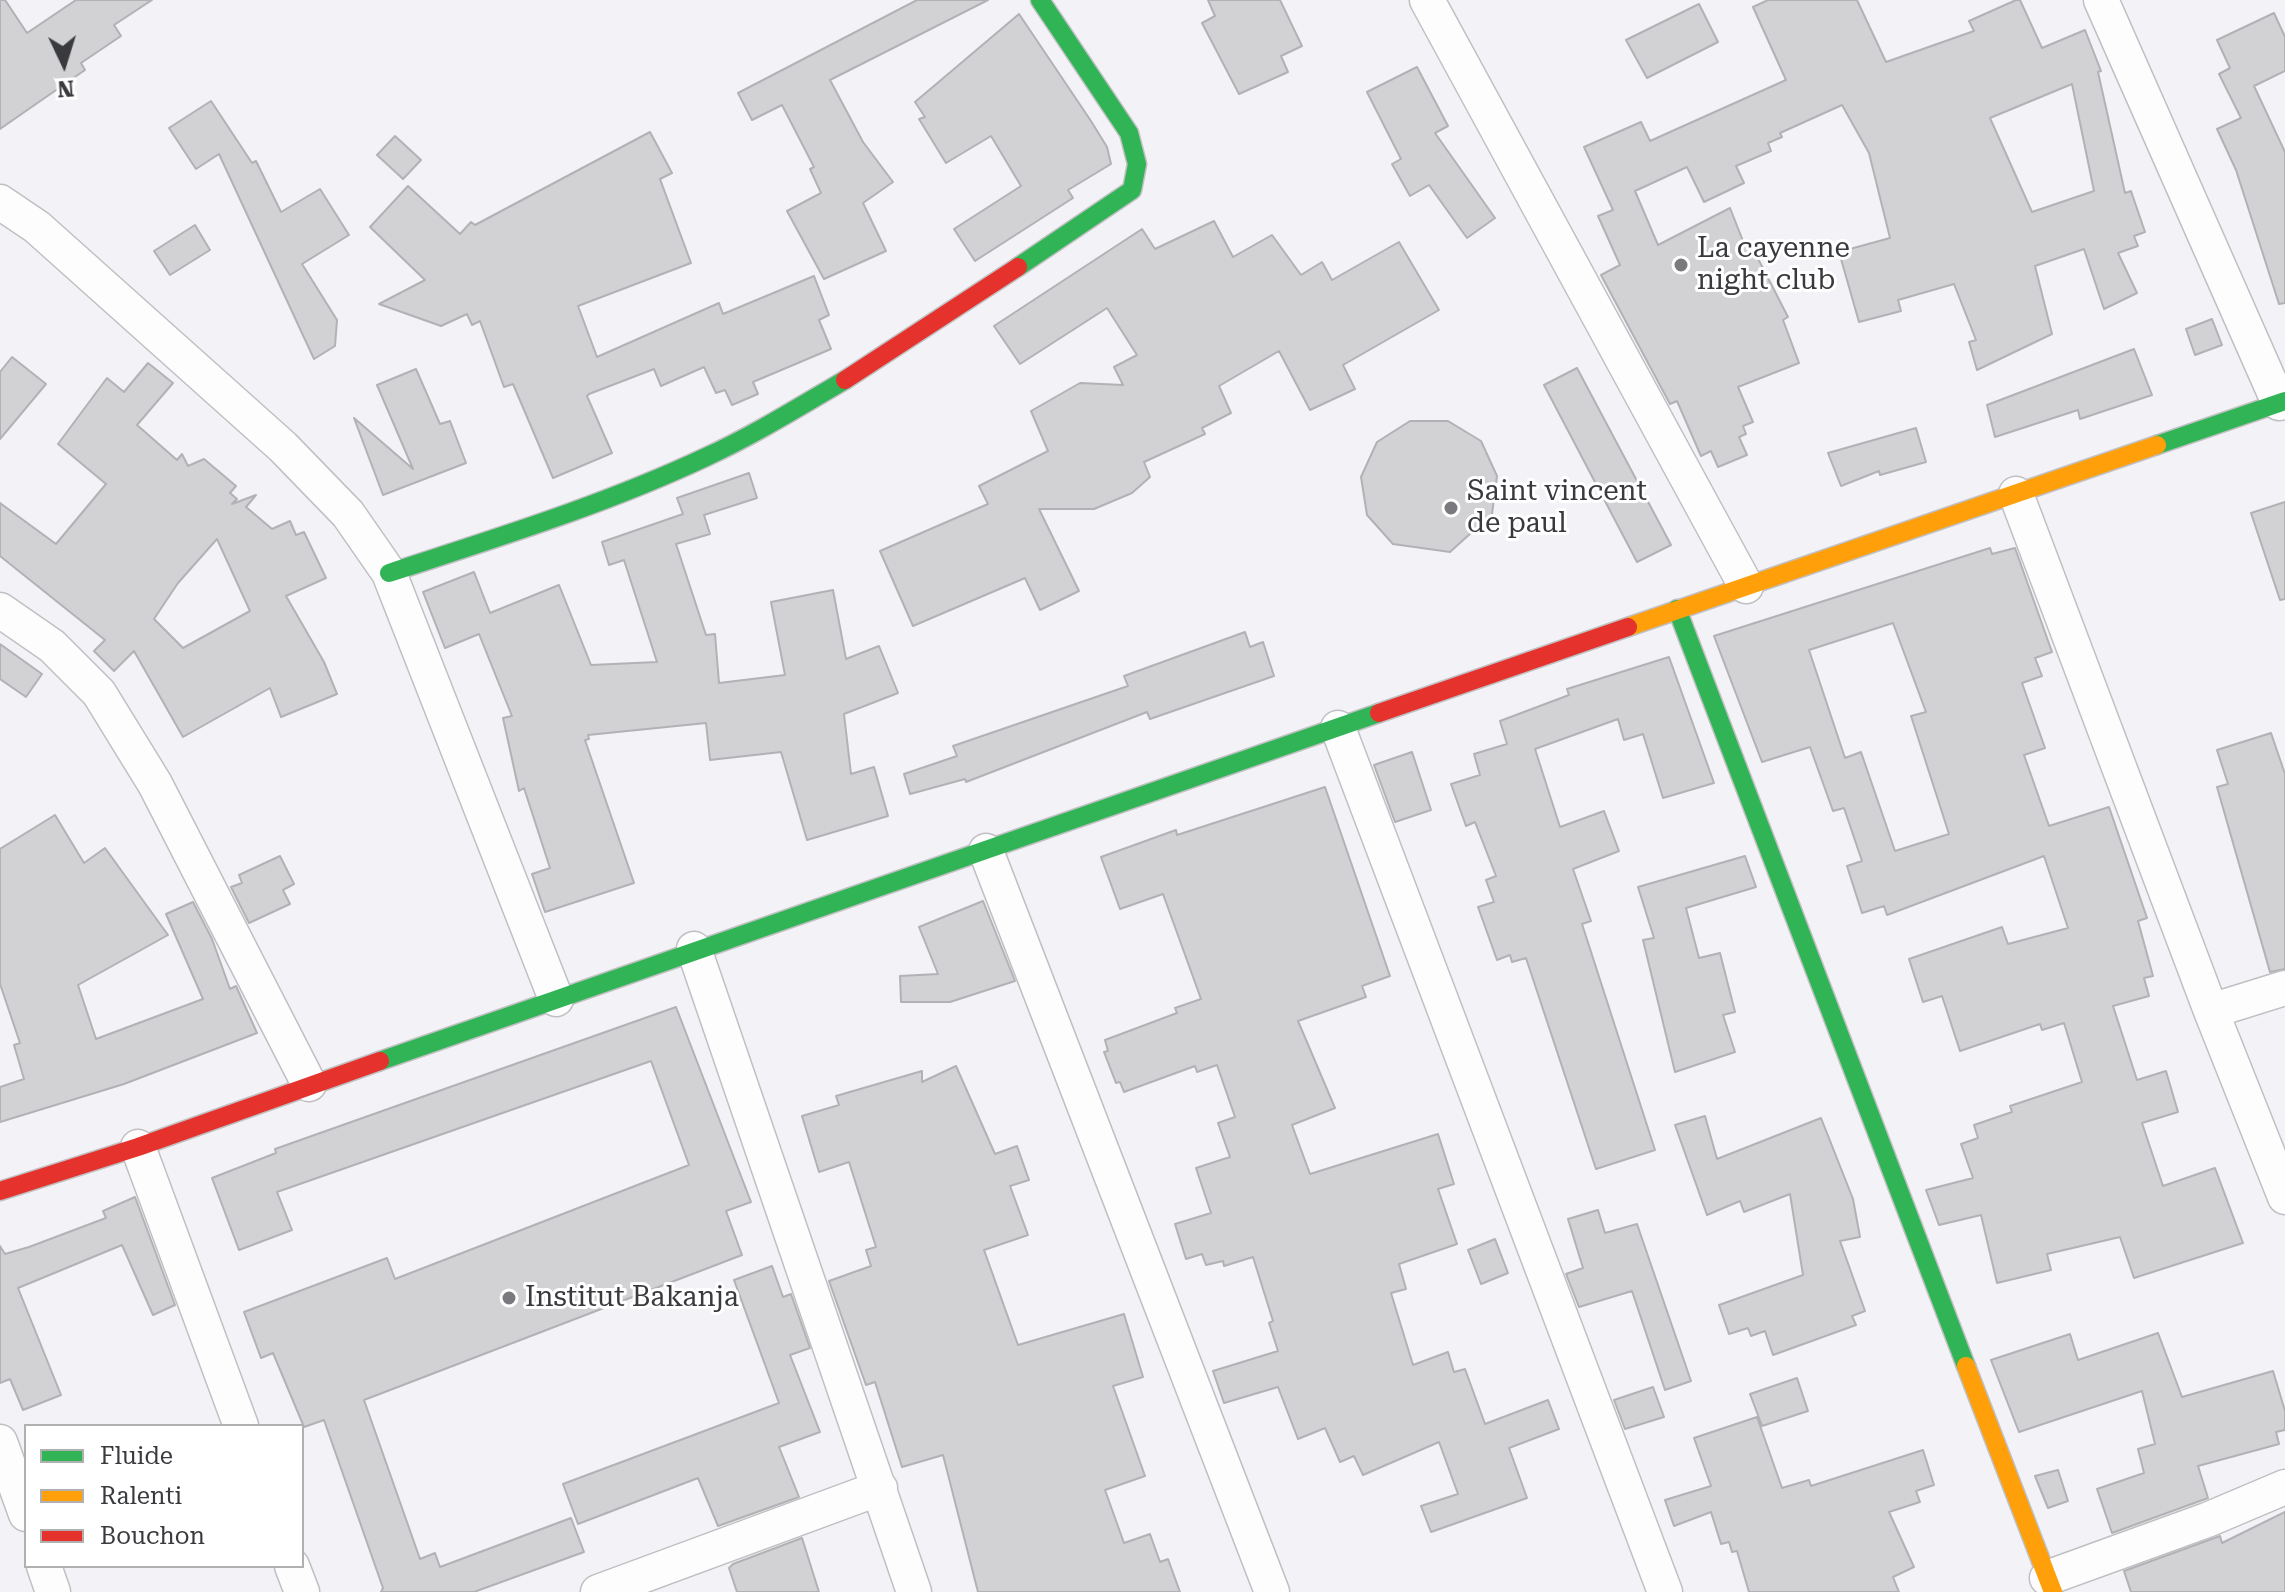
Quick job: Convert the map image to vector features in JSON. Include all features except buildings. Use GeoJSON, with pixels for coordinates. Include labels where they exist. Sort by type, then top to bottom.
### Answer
{"type":"FeatureCollection","features":[{"type":"Feature","properties":{"kind":"main road"},"geometry":{"type":"LineString","coordinates":[[389,573],[641,485],[749,436],[914,338],[1132,190],[1137,164],[1129,133],[1040,0]]}},
{"type":"Feature","properties":{"kind":"main road"},"geometry":{"type":"LineString","coordinates":[[0,1191],[138,1147],[694,949],[986,851],[1677,609],[2282,402]]}},
{"type":"Feature","properties":{"kind":"main road"},"geometry":{"type":"LineString","coordinates":[[1677,609],[2050,1585]]}},
{"type":"Feature","properties":{"kind":"street"},"geometry":{"type":"LineString","coordinates":[[1427,0],[1746,586]]}},
{"type":"Feature","properties":{"kind":"street"},"geometry":{"type":"LineString","coordinates":[[2101,0],[2282,402]]}},
{"type":"Feature","properties":{"kind":"street"},"geometry":{"type":"LineString","coordinates":[[0,202],[37,227],[283,447],[348,514],[389,573],[556,999]]}},
{"type":"Feature","properties":{"kind":"street"},"geometry":{"type":"LineString","coordinates":[[2016,494],[2211,1011],[2285,1197]]}},
{"type":"Feature","properties":{"kind":"street"},"geometry":{"type":"LineString","coordinates":[[0,610],[52,646],[99,693],[155,784],[309,1084]]}},
{"type":"Feature","properties":{"kind":"street"},"geometry":{"type":"LineString","coordinates":[[1338,728],[1665,1592]]}},
{"type":"Feature","properties":{"kind":"street"},"geometry":{"type":"LineString","coordinates":[[986,851],[1272,1592]]}},
{"type":"Feature","properties":{"kind":"street"},"geometry":{"type":"LineString","coordinates":[[694,949],[914,1592]]}},
{"type":"Feature","properties":{"kind":"street"},"geometry":{"type":"LineString","coordinates":[[2211,1011],[2285,988]]}},
{"type":"Feature","properties":{"kind":"street"},"geometry":{"type":"LineString","coordinates":[[138,1147],[240,1424]]}},
{"type":"Feature","properties":{"kind":"street"},"geometry":{"type":"LineString","coordinates":[[0,1442],[24,1508]]}},
{"type":"Feature","properties":{"kind":"street"},"geometry":{"type":"LineString","coordinates":[[2050,1585],[2285,1487]]}},
{"type":"Feature","properties":{"kind":"street"},"geometry":{"type":"LineString","coordinates":[[598,1592],[880,1488]]}},
{"type":"Feature","properties":{"kind":"street"},"geometry":{"type":"LineString","coordinates":[[45,1568],[53,1592]]}},
{"type":"Feature","properties":{"kind":"street"},"geometry":{"type":"LineString","coordinates":[[293,1568],[302,1592]]}},
{"type":"Feature","properties":{"kind":"traffic: fast"},"geometry":{"type":"LineString","coordinates":[[1018,267],[1132,190],[1137,164],[1129,133],[1040,0]]}},
{"type":"Feature","properties":{"kind":"traffic: fast"},"geometry":{"type":"LineString","coordinates":[[389,573],[549,520],[667,474],[742,439],[845,380]]}},
{"type":"Feature","properties":{"kind":"traffic: fast"},"geometry":{"type":"LineString","coordinates":[[2157,445],[2285,401]]}},
{"type":"Feature","properties":{"kind":"traffic: fast"},"geometry":{"type":"LineString","coordinates":[[1677,609],[1966,1366]]}},
{"type":"Feature","properties":{"kind":"traffic: fast"},"geometry":{"type":"LineString","coordinates":[[380,1061],[1379,713]]}},
{"type":"Feature","properties":{"kind":"traffic: slow"},"geometry":{"type":"LineString","coordinates":[[1628,627],[2157,445]]}},
{"type":"Feature","properties":{"kind":"traffic: slow"},"geometry":{"type":"LineString","coordinates":[[1966,1366],[2053,1592]]}},
{"type":"Feature","properties":{"kind":"traffic: jam"},"geometry":{"type":"LineString","coordinates":[[845,380],[1018,267]]}},
{"type":"Feature","properties":{"kind":"traffic: jam"},"geometry":{"type":"LineString","coordinates":[[1379,713],[1628,627]]}},
{"type":"Feature","properties":{"kind":"traffic: jam"},"geometry":{"type":"LineString","coordinates":[[0,1191],[138,1147],[380,1061]]}},
{"type":"Feature","properties":{"kind":"place","name":"La cayenne night club"},"geometry":{"type":"Point","coordinates":[1681,265]}},
{"type":"Feature","properties":{"kind":"place","name":"Saint vincent de paul"},"geometry":{"type":"Point","coordinates":[1451,508]}},
{"type":"Feature","properties":{"kind":"place","name":"Institut Bakanja"},"geometry":{"type":"Point","coordinates":[509,1298]}}]}
